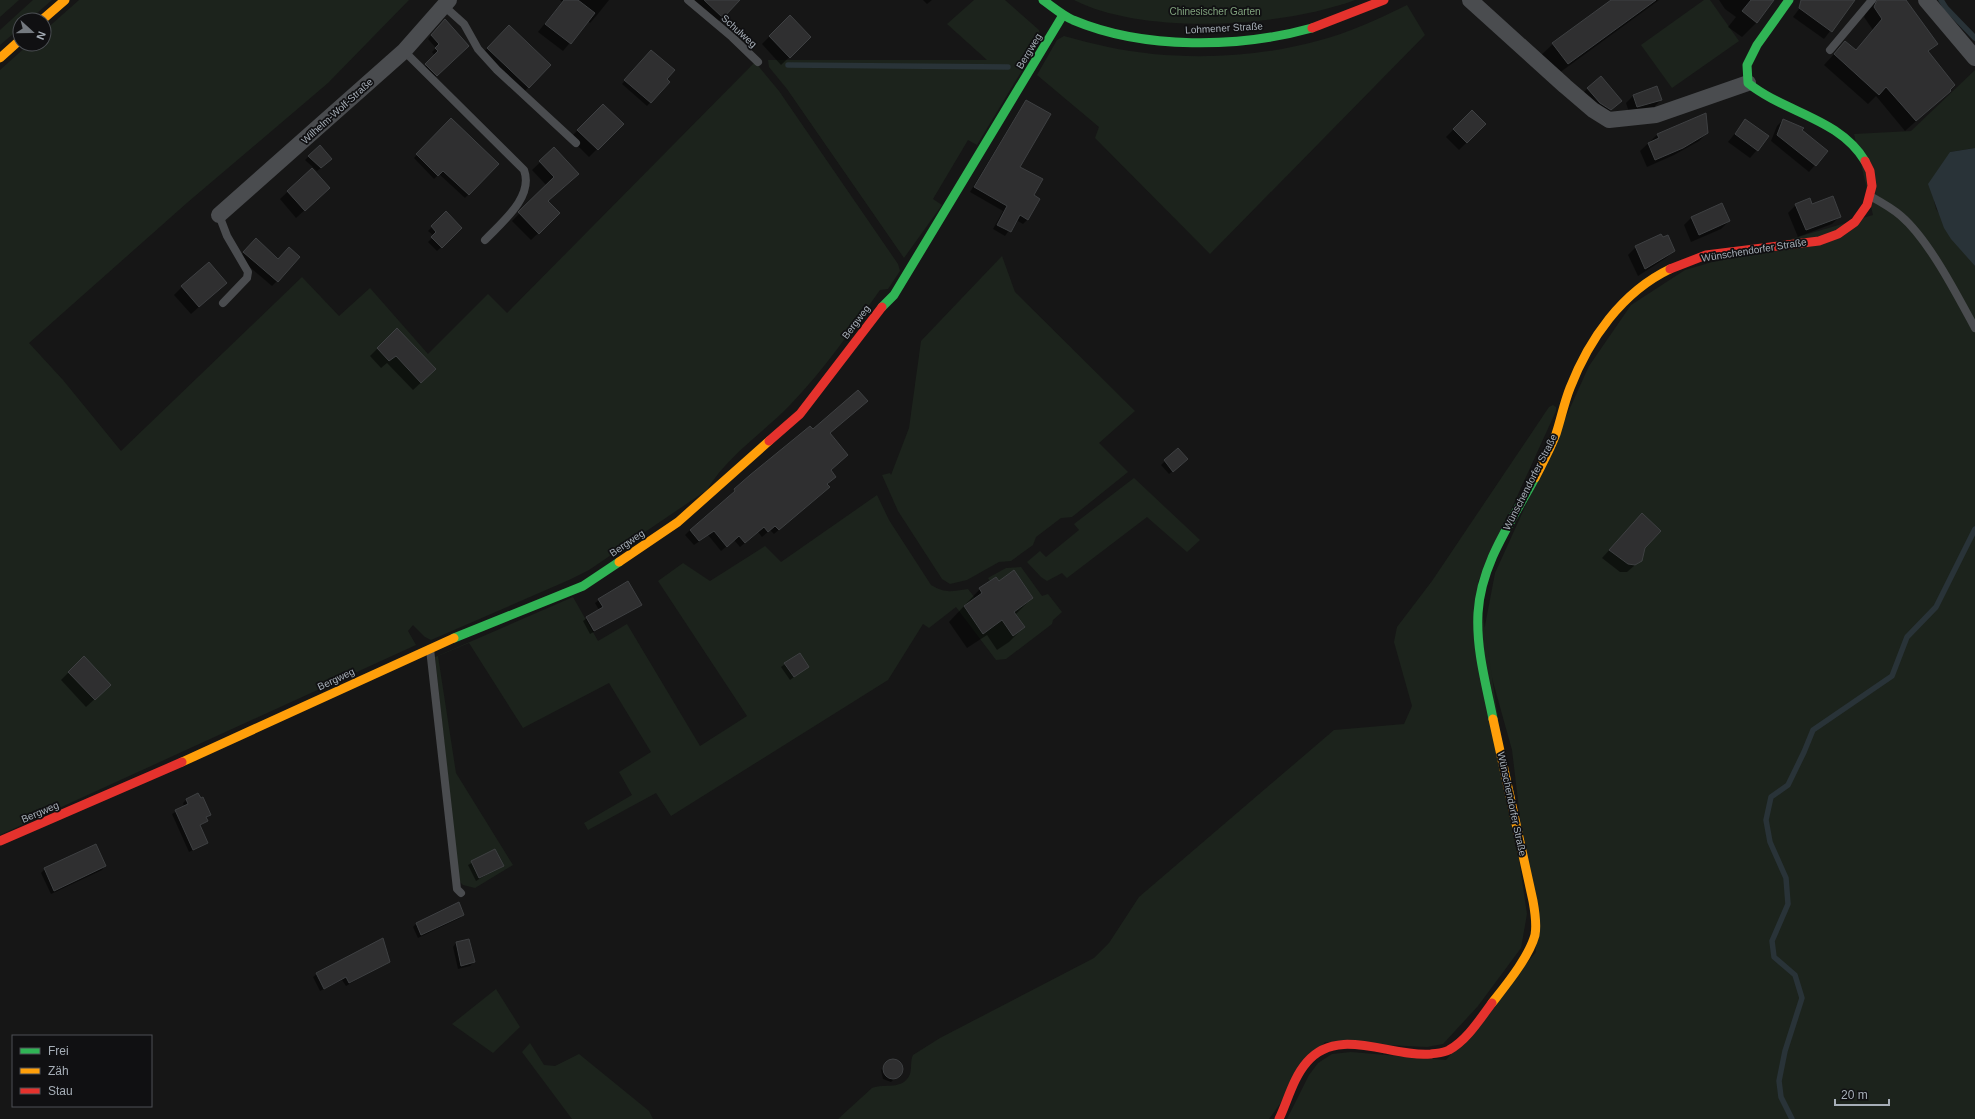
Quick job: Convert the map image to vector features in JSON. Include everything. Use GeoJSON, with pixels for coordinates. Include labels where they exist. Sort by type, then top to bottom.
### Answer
{"type":"FeatureCollection","features":[{"type":"Feature","properties":{"kind":"street"},"geometry":{"type":"LineString","coordinates":[[51,12],[65,0]]}},
{"type":"Feature","properties":{"kind":"street","name":"Lohmener Straße"},"geometry":{"type":"LineString","coordinates":[[1043,0],[1063,14],[1111,33],[1151,40],[1211,41],[1254,39],[1300,32],[1344,18],[1384,0]]}},
{"type":"Feature","properties":{"kind":"street"},"geometry":{"type":"LineString","coordinates":[[1470,0],[1565,86],[1593,110],[1609,120],[1656,115],[1748,83],[1747,65],[1757,44],[1789,0]]}},
{"type":"Feature","properties":{"kind":"street"},"geometry":{"type":"LineString","coordinates":[[1926,0],[1975,58]]}},
{"type":"Feature","properties":{"kind":"street","name":"Wilhelm-Wolf-Straße"},"geometry":{"type":"LineString","coordinates":[[220,215],[404,51],[447,3]]}},
{"type":"Feature","properties":{"kind":"street","name":"Bergweg"},"geometry":{"type":"LineString","coordinates":[[0,841],[174,766],[430,648],[583,586],[678,522],[800,414],[880,308],[894,295],[1063,14]]}},
{"type":"Feature","properties":{"kind":"street"},"geometry":{"type":"LineString","coordinates":[[0,58],[12,47]]}},
{"type":"Feature","properties":{"kind":"street","name":"Wünschendorfer Straße"},"geometry":{"type":"LineString","coordinates":[[1279,1119],[1301,1069],[1310,1058],[1323,1049],[1340,1044],[1358,1044],[1394,1052],[1427,1054],[1448,1050],[1467,1035],[1494,1001],[1522,959],[1533,939],[1536,920],[1533,901],[1500,743],[1481,663],[1478,635],[1478,610],[1484,585],[1498,546],[1554,439],[1570,388],[1585,357],[1602,329],[1619,307],[1661,274],[1706,255],[1828,239],[1851,227],[1865,211],[1870,196],[1871,176],[1865,160],[1851,142],[1836,129],[1759,94],[1748,83]]}},
{"type":"Feature","properties":{"kind":"lane","name":"Schulweg"},"geometry":{"type":"LineString","coordinates":[[688,0],[732,37],[758,62]]}},
{"type":"Feature","properties":{"kind":"lane"},"geometry":{"type":"LineString","coordinates":[[1830,50],[1872,0]]}},
{"type":"Feature","properties":{"kind":"lane"},"geometry":{"type":"LineString","coordinates":[[447,3],[464,24],[478,49],[497,70],[576,143]]}},
{"type":"Feature","properties":{"kind":"lane"},"geometry":{"type":"LineString","coordinates":[[404,51],[524,170],[528,179],[526,190],[518,202],[485,240]]}},
{"type":"Feature","properties":{"kind":"lane"},"geometry":{"type":"LineString","coordinates":[[1870,196],[1902,216],[1918,234],[1935,259],[1975,328]]}},
{"type":"Feature","properties":{"kind":"lane"},"geometry":{"type":"LineString","coordinates":[[220,215],[227,236],[248,272],[247,278],[223,303]]}},
{"type":"Feature","properties":{"kind":"lane"},"geometry":{"type":"LineString","coordinates":[[430,648],[457,888],[461,893]]}},
{"type":"Feature","properties":{"kind":"green space"},"geometry":{"type":"Polygon","coordinates":[[[0,0],[19,0],[0,17],[0,0]]]}},
{"type":"Feature","properties":{"kind":"green space"},"geometry":{"type":"Polygon","coordinates":[[[33,0],[52,0],[38,12],[20,12],[33,0]]]}},
{"type":"Feature","properties":{"kind":"green space"},"geometry":{"type":"Polygon","coordinates":[[[79,0],[409,0],[328,83],[188,202],[29,343],[63,380],[121,451],[302,277],[339,316],[370,288],[428,354],[488,294],[507,313],[755,62],[779,91],[898,264],[900,271],[888,289],[880,290],[837,349],[802,392],[780,415],[725,466],[707,490],[589,570],[431,640],[425,637],[413,625],[408,631],[416,645],[0,835],[0,70],[20,52],[52,52],[52,24],[79,0]]]}},
{"type":"Feature","properties":{"kind":"green space"},"geometry":{"type":"Polygon","coordinates":[[[974,0],[1005,0],[1039,30],[1041,39],[977,145],[968,140],[933,199],[942,205],[904,258],[787,89],[769,67],[768,60],[987,60],[947,24],[974,0]]]}},
{"type":"Feature","properties":{"kind":"green space","name":"Chinesischer Garten"},"geometry":{"type":"Polygon","coordinates":[[[1074,0],[1355,0],[1325,9],[1291,16],[1214,24],[1175,23],[1137,19],[1103,11],[1074,0]]]}},
{"type":"Feature","properties":{"kind":"green space"},"geometry":{"type":"Polygon","coordinates":[[[1704,0],[1710,0],[1739,41],[1672,88],[1641,45],[1704,0]]]}},
{"type":"Feature","properties":{"kind":"green space"},"geometry":{"type":"Polygon","coordinates":[[[1407,5],[1425,35],[1210,254],[1095,138],[1099,127],[1037,75],[1057,40],[1064,36],[1134,52],[1186,56],[1213,56],[1266,52],[1329,38],[1363,25],[1407,5]]]}},
{"type":"Feature","properties":{"kind":"green space"},"geometry":{"type":"Polygon","coordinates":[[[12,19],[12,35],[0,45],[0,30],[12,19]]]}},
{"type":"Feature","properties":{"kind":"green space"},"geometry":{"type":"Polygon","coordinates":[[[1975,70],[1975,148],[1950,152],[1934,201],[1936,209],[1975,266],[1975,1119],[1287,1119],[1309,1075],[1318,1063],[1332,1054],[1351,1052],[1446,1060],[1536,952],[1512,750],[1490,671],[1484,631],[1495,573],[1589,366],[1631,305],[1685,270],[1873,215],[1854,134],[1911,131],[1975,70]]]}},
{"type":"Feature","properties":{"kind":"green space"},"geometry":{"type":"Polygon","coordinates":[[[1002,256],[1015,292],[1135,411],[1099,443],[1128,472],[1072,517],[1061,518],[1036,537],[1033,545],[1011,561],[999,562],[967,580],[950,584],[942,579],[898,511],[882,475],[890,473],[891,475],[909,428],[921,341],[1002,256]]]}},
{"type":"Feature","properties":{"kind":"green space"},"geometry":{"type":"Polygon","coordinates":[[[1553,405],[1556,407],[1556,411],[1478,582],[1527,914],[1521,948],[1478,1006],[1443,1044],[1427,1047],[1325,1042],[1269,1119],[838,1119],[872,1088],[893,1086],[903,1083],[910,1074],[913,1055],[940,1038],[1094,958],[1109,943],[1139,897],[1334,730],[1404,724],[1412,706],[1394,642],[1397,627],[1432,581],[1549,407],[1553,405]]]}},
{"type":"Feature","properties":{"kind":"green space"},"geometry":{"type":"Polygon","coordinates":[[[1134,478],[1200,540],[1187,552],[1147,517],[1067,578],[1062,573],[1047,581],[1041,577],[1027,562],[1040,551],[1046,557],[1079,530],[1074,524],[1134,478]]]}},
{"type":"Feature","properties":{"kind":"green space"},"geometry":{"type":"Polygon","coordinates":[[[877,495],[889,520],[931,585],[945,591],[968,589],[975,598],[964,606],[983,634],[1002,620],[1013,635],[1025,627],[1014,612],[1033,598],[1014,571],[999,581],[996,577],[990,581],[988,578],[1006,568],[1021,567],[1042,596],[1048,594],[1062,612],[1053,620],[1052,624],[1006,659],[996,660],[956,607],[929,628],[923,624],[888,680],[671,816],[656,793],[588,830],[584,823],[632,795],[619,772],[651,752],[609,683],[523,728],[469,643],[438,656],[456,773],[513,865],[475,888],[463,885],[459,881],[435,657],[573,597],[598,641],[627,624],[700,746],[747,716],[658,581],[683,563],[710,581],[765,546],[781,562],[877,495]]]}},
{"type":"Feature","properties":{"kind":"green space"},"geometry":{"type":"Polygon","coordinates":[[[496,989],[520,1027],[493,1053],[452,1024],[496,989]]]}},
{"type":"Feature","properties":{"kind":"green space"},"geometry":{"type":"Polygon","coordinates":[[[530,1043],[544,1065],[555,1066],[579,1054],[649,1111],[653,1119],[572,1119],[522,1052],[530,1043]]]}},
{"type":"Feature","properties":{"kind":"shaded area"},"geometry":{"type":"Polygon","coordinates":[[[1975,148],[1975,266],[1951,239],[1944,228],[1928,184],[1950,152],[1975,148]]]}},
{"type":"Feature","properties":{"kind":"building"},"geometry":{"type":"Polygon","coordinates":[[[564,0],[578,0],[595,13],[571,44],[545,24],[564,0]]]}},
{"type":"Feature","properties":{"kind":"building"},"geometry":{"type":"Polygon","coordinates":[[[704,0],[740,0],[723,18],[704,0]]]}},
{"type":"Feature","properties":{"kind":"building"},"geometry":{"type":"Polygon","coordinates":[[[1611,0],[1656,0],[1568,64],[1552,43],[1611,0]]]}},
{"type":"Feature","properties":{"kind":"building"},"geometry":{"type":"Polygon","coordinates":[[[1751,0],[1774,0],[1757,23],[1742,11],[1751,0]]]}},
{"type":"Feature","properties":{"kind":"building"},"geometry":{"type":"Polygon","coordinates":[[[1801,0],[1855,0],[1832,32],[1799,8],[1801,0]]]}},
{"type":"Feature","properties":{"kind":"building"},"geometry":{"type":"Polygon","coordinates":[[[1877,0],[1906,0],[1938,44],[1928,51],[1955,85],[1950,90],[1951,91],[1916,121],[1886,87],[1879,95],[1834,54],[1845,41],[1856,50],[1882,19],[1874,7],[1877,0]]]}},
{"type":"Feature","properties":{"kind":"building"},"geometry":{"type":"Polygon","coordinates":[[[790,15],[811,37],[790,58],[769,36],[790,15]]]}},
{"type":"Feature","properties":{"kind":"building"},"geometry":{"type":"Polygon","coordinates":[[[445,19],[469,46],[437,76],[425,64],[438,51],[435,48],[439,44],[431,35],[445,19]]]}},
{"type":"Feature","properties":{"kind":"building"},"geometry":{"type":"Polygon","coordinates":[[[509,25],[551,65],[529,88],[487,48],[509,25]]]}},
{"type":"Feature","properties":{"kind":"building"},"geometry":{"type":"Polygon","coordinates":[[[651,50],[675,70],[667,79],[670,82],[651,103],[624,80],[651,50]]]}},
{"type":"Feature","properties":{"kind":"building"},"geometry":{"type":"Polygon","coordinates":[[[1601,76],[1622,101],[1611,110],[1600,103],[1587,88],[1601,76]]]}},
{"type":"Feature","properties":{"kind":"building"},"geometry":{"type":"Polygon","coordinates":[[[1657,86],[1662,100],[1637,107],[1633,95],[1657,86]]]}},
{"type":"Feature","properties":{"kind":"building"},"geometry":{"type":"Polygon","coordinates":[[[1026,100],[1051,114],[1020,167],[1043,179],[1034,195],[1040,199],[1028,220],[1020,215],[1011,232],[997,225],[1007,206],[974,187],[1026,100]]]}},
{"type":"Feature","properties":{"kind":"building"},"geometry":{"type":"Polygon","coordinates":[[[603,104],[624,124],[598,150],[577,130],[603,104]]]}},
{"type":"Feature","properties":{"kind":"building"},"geometry":{"type":"Polygon","coordinates":[[[1472,110],[1486,124],[1467,143],[1453,129],[1472,110]]]}},
{"type":"Feature","properties":{"kind":"building"},"geometry":{"type":"Polygon","coordinates":[[[1706,113],[1708,133],[1683,148],[1655,160],[1648,143],[1659,138],[1657,134],[1706,113]]]}},
{"type":"Feature","properties":{"kind":"building"},"geometry":{"type":"Polygon","coordinates":[[[451,118],[499,164],[469,195],[443,171],[438,176],[416,154],[451,118]]]}},
{"type":"Feature","properties":{"kind":"building"},"geometry":{"type":"Polygon","coordinates":[[[1745,119],[1769,136],[1758,151],[1735,134],[1745,119]]]}},
{"type":"Feature","properties":{"kind":"building"},"geometry":{"type":"Polygon","coordinates":[[[1783,119],[1804,128],[1802,130],[1828,151],[1816,166],[1777,135],[1783,119]]]}},
{"type":"Feature","properties":{"kind":"building"},"geometry":{"type":"Polygon","coordinates":[[[320,145],[332,159],[321,168],[308,156],[320,145]]]}},
{"type":"Feature","properties":{"kind":"building"},"geometry":{"type":"Polygon","coordinates":[[[554,147],[579,174],[548,201],[560,213],[539,234],[518,212],[554,177],[539,161],[554,147]]]}},
{"type":"Feature","properties":{"kind":"building"},"geometry":{"type":"Polygon","coordinates":[[[312,168],[330,188],[305,211],[287,191],[312,168]]]}},
{"type":"Feature","properties":{"kind":"building"},"geometry":{"type":"Polygon","coordinates":[[[1833,196],[1841,217],[1806,230],[1795,204],[1810,198],[1812,204],[1833,196]]]}},
{"type":"Feature","properties":{"kind":"building"},"geometry":{"type":"Polygon","coordinates":[[[1722,203],[1730,221],[1699,235],[1691,217],[1722,203]]]}},
{"type":"Feature","properties":{"kind":"building"},"geometry":{"type":"Polygon","coordinates":[[[446,211],[462,228],[442,248],[431,237],[436,232],[431,226],[446,211]]]}},
{"type":"Feature","properties":{"kind":"building"},"geometry":{"type":"Polygon","coordinates":[[[1661,234],[1663,237],[1668,235],[1675,251],[1645,269],[1635,246],[1661,234]]]}},
{"type":"Feature","properties":{"kind":"building"},"geometry":{"type":"Polygon","coordinates":[[[256,238],[278,259],[289,247],[300,257],[278,282],[243,252],[256,238]]]}},
{"type":"Feature","properties":{"kind":"building"},"geometry":{"type":"Polygon","coordinates":[[[209,262],[227,283],[199,307],[181,286],[209,262]]]}},
{"type":"Feature","properties":{"kind":"building"},"geometry":{"type":"Polygon","coordinates":[[[397,328],[436,369],[421,383],[396,356],[389,361],[377,348],[397,328]]]}},
{"type":"Feature","properties":{"kind":"building"},"geometry":{"type":"Polygon","coordinates":[[[858,390],[868,401],[830,433],[848,455],[831,470],[836,477],[827,484],[830,487],[779,530],[775,526],[768,532],[764,527],[745,543],[739,536],[727,547],[714,531],[699,541],[690,530],[735,491],[734,489],[750,475],[810,426],[813,429],[858,390]]]}},
{"type":"Feature","properties":{"kind":"building"},"geometry":{"type":"Polygon","coordinates":[[[1178,448],[1188,459],[1173,472],[1164,460],[1178,448]]]}},
{"type":"Feature","properties":{"kind":"building"},"geometry":{"type":"Polygon","coordinates":[[[1642,513],[1661,531],[1645,548],[1642,561],[1635,565],[1628,564],[1609,550],[1642,513]]]}},
{"type":"Feature","properties":{"kind":"building"},"geometry":{"type":"Polygon","coordinates":[[[1014,570],[1033,598],[1014,612],[1025,627],[1013,636],[1002,620],[983,634],[964,606],[982,593],[979,588],[996,577],[999,581],[1014,570]]]}},
{"type":"Feature","properties":{"kind":"building"},"geometry":{"type":"Polygon","coordinates":[[[628,581],[642,605],[594,631],[586,617],[603,607],[598,599],[628,581]]]}},
{"type":"Feature","properties":{"kind":"building"},"geometry":{"type":"Polygon","coordinates":[[[800,653],[809,667],[794,677],[784,663],[800,653]]]}},
{"type":"Feature","properties":{"kind":"building"},"geometry":{"type":"Polygon","coordinates":[[[84,656],[111,685],[95,700],[68,672],[84,656]]]}},
{"type":"Feature","properties":{"kind":"building"},"geometry":{"type":"Polygon","coordinates":[[[198,793],[201,798],[203,797],[211,815],[206,817],[208,821],[200,825],[208,843],[193,850],[175,810],[188,804],[186,799],[198,793]]]}},
{"type":"Feature","properties":{"kind":"building"},"geometry":{"type":"Polygon","coordinates":[[[96,844],[106,866],[54,891],[44,868],[96,844]]]}},
{"type":"Feature","properties":{"kind":"building"},"geometry":{"type":"Polygon","coordinates":[[[495,849],[504,866],[479,878],[471,861],[495,849]]]}},
{"type":"Feature","properties":{"kind":"building"},"geometry":{"type":"Polygon","coordinates":[[[459,902],[464,915],[421,935],[416,923],[459,902]]]}},
{"type":"Feature","properties":{"kind":"building"},"geometry":{"type":"Polygon","coordinates":[[[383,938],[390,962],[349,983],[346,977],[324,989],[316,973],[383,938]]]}},
{"type":"Feature","properties":{"kind":"building"},"geometry":{"type":"Polygon","coordinates":[[[469,939],[475,962],[461,966],[456,942],[469,939]]]}},
{"type":"Feature","properties":{"kind":"building"},"geometry":{"type":"Polygon","coordinates":[[[893,1059],[900,1062],[903,1069],[900,1076],[893,1079],[886,1076],[883,1069],[886,1062],[893,1059]]]}},
{"type":"Feature","properties":{"kind":"waterway"},"geometry":{"type":"LineString","coordinates":[[1941,0],[1946,8],[1975,38]]}},
{"type":"Feature","properties":{"kind":"waterway"},"geometry":{"type":"LineString","coordinates":[[788,65],[1008,67]]}},
{"type":"Feature","properties":{"kind":"waterway"},"geometry":{"type":"LineString","coordinates":[[1792,1119],[1781,1097],[1779,1081],[1785,1051],[1802,998],[1795,975],[1774,957],[1772,941],[1788,904],[1786,878],[1770,842],[1766,820],[1771,797],[1788,785],[1813,730],[1892,676],[1907,637],[1936,607],[1975,529]]}},
{"type":"Feature","properties":{"kind":"traffic: fast"},"geometry":{"type":"LineString","coordinates":[[1043,0],[1069,18],[1101,30],[1130,37],[1161,41],[1192,43],[1223,42],[1284,35],[1312,28]]}},
{"type":"Feature","properties":{"kind":"traffic: fast"},"geometry":{"type":"LineString","coordinates":[[1789,0],[1757,45],[1747,65],[1748,83],[1778,102],[1826,125],[1841,135],[1854,147],[1865,161]]}},
{"type":"Feature","properties":{"kind":"traffic: fast"},"geometry":{"type":"LineString","coordinates":[[882,307],[894,295],[1063,15]]}},
{"type":"Feature","properties":{"kind":"traffic: fast"},"geometry":{"type":"LineString","coordinates":[[1493,719],[1480,653],[1478,626],[1480,595],[1491,560],[1535,478]]}},
{"type":"Feature","properties":{"kind":"traffic: fast"},"geometry":{"type":"LineString","coordinates":[[454,638],[583,586],[619,562]]}},
{"type":"Feature","properties":{"kind":"traffic: slow"},"geometry":{"type":"LineString","coordinates":[[51,12],[65,0]]}},
{"type":"Feature","properties":{"kind":"traffic: slow"},"geometry":{"type":"LineString","coordinates":[[0,58],[12,47]]}},
{"type":"Feature","properties":{"kind":"traffic: slow"},"geometry":{"type":"LineString","coordinates":[[1535,478],[1556,434],[1568,394],[1578,370],[1597,335],[1622,304],[1637,290],[1670,269]]}},
{"type":"Feature","properties":{"kind":"traffic: slow"},"geometry":{"type":"LineString","coordinates":[[619,562],[678,522],[769,441]]}},
{"type":"Feature","properties":{"kind":"traffic: slow"},"geometry":{"type":"LineString","coordinates":[[182,762],[454,638]]}},
{"type":"Feature","properties":{"kind":"traffic: slow"},"geometry":{"type":"LineString","coordinates":[[1492,1003],[1528,952],[1535,935],[1536,927],[1533,901],[1493,719]]}},
{"type":"Feature","properties":{"kind":"traffic: jam"},"geometry":{"type":"LineString","coordinates":[[1312,28],[1384,0]]}},
{"type":"Feature","properties":{"kind":"traffic: jam"},"geometry":{"type":"LineString","coordinates":[[1670,269],[1706,255],[1819,241],[1838,234],[1855,222],[1867,205],[1872,186],[1870,171],[1865,161]]}},
{"type":"Feature","properties":{"kind":"traffic: jam"},"geometry":{"type":"LineString","coordinates":[[769,441],[800,414],[882,307]]}},
{"type":"Feature","properties":{"kind":"traffic: jam"},"geometry":{"type":"LineString","coordinates":[[0,841],[182,762]]}},
{"type":"Feature","properties":{"kind":"traffic: jam"},"geometry":{"type":"LineString","coordinates":[[1279,1119],[1291,1089],[1302,1068],[1320,1051],[1334,1046],[1350,1044],[1416,1054],[1445,1052],[1462,1041],[1492,1003]]}}]}
